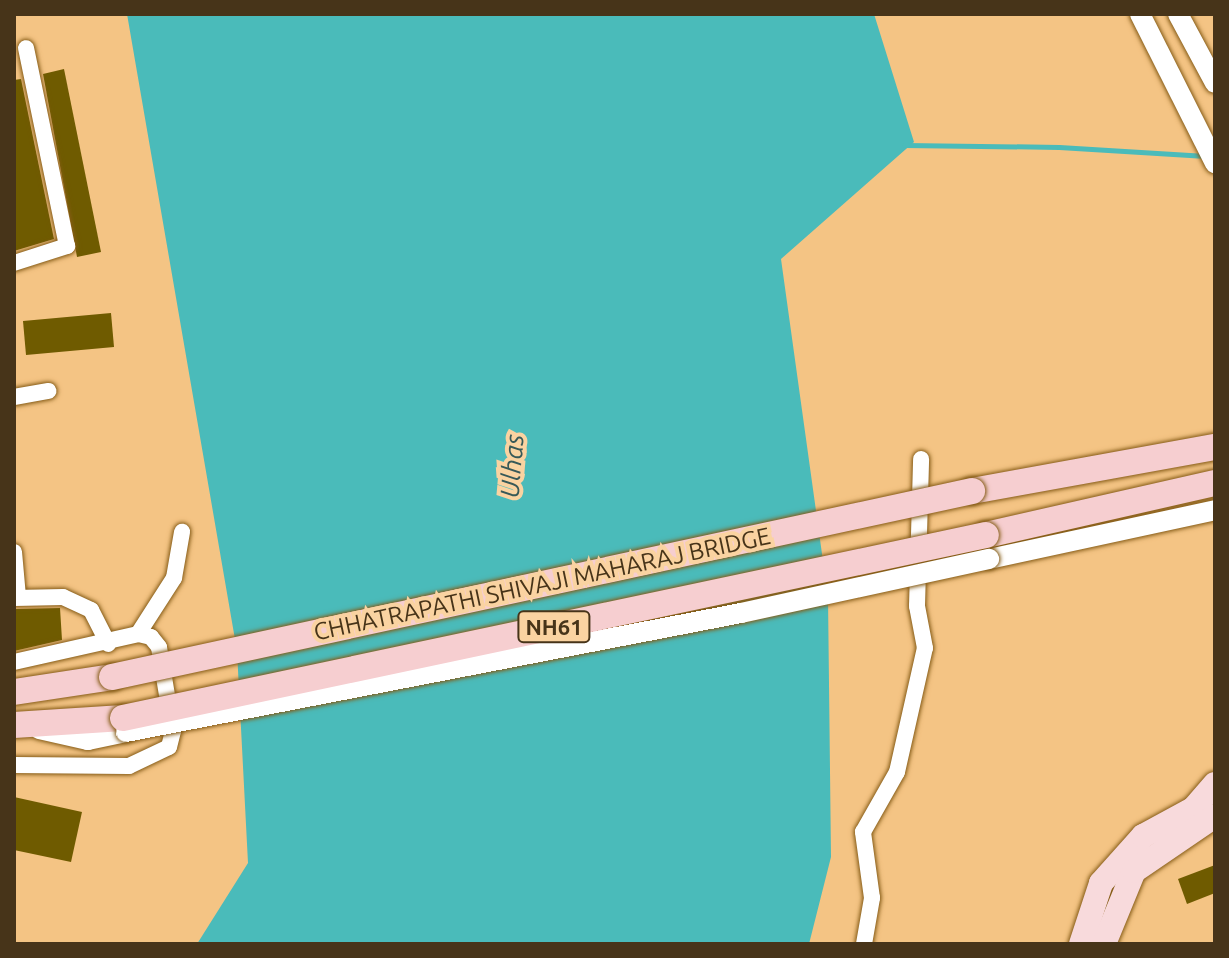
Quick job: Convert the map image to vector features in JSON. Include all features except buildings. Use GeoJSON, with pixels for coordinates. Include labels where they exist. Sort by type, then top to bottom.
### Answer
{"type":"FeatureCollection","features":[{"type":"Feature","properties":{"kind":"highway","name":"CHHATRAPATHI SHIVAJI MAHARAJ BRIDGE"},"geometry":{"type":"LineString","coordinates":[[14,692],[112,677],[972,491],[1215,447]]}},
{"type":"Feature","properties":{"kind":"highway","name":"NH61"},"geometry":{"type":"LineString","coordinates":[[988,547],[1215,483]]}},
{"type":"Feature","properties":{"kind":"highway","name":"CHHATRAPATHI SHIVAJI MAHARAJ BRIDGE"},"geometry":{"type":"LineString","coordinates":[[124,725],[988,547]]}},
{"type":"Feature","properties":{"kind":"highway","name":"NH61"},"geometry":{"type":"LineString","coordinates":[[17,724],[124,725]]}},
{"type":"Feature","properties":{"kind":"main road"},"geometry":{"type":"LineString","coordinates":[[1081,944],[1101,883],[1143,836],[1193,809],[1215,784]]}},
{"type":"Feature","properties":{"kind":"main road"},"geometry":{"type":"LineString","coordinates":[[1104,944],[1134,871],[1215,816]]}},
{"type":"Feature","properties":{"kind":"street"},"geometry":{"type":"LineString","coordinates":[[1140,14],[1212,156]]}},
{"type":"Feature","properties":{"kind":"street"},"geometry":{"type":"LineString","coordinates":[[1178,14],[1215,83]]}},
{"type":"Feature","properties":{"kind":"street"},"geometry":{"type":"LineString","coordinates":[[14,263],[67,246],[26,48]]}},
{"type":"Feature","properties":{"kind":"street"},"geometry":{"type":"LineString","coordinates":[[14,397],[48,391]]}},
{"type":"Feature","properties":{"kind":"street"},"geometry":{"type":"LineString","coordinates":[[864,944],[872,898],[863,832],[897,772],[925,648],[917,606],[921,459]]}},
{"type":"Feature","properties":{"kind":"street"},"geometry":{"type":"LineString","coordinates":[[988,547],[1215,510]]}},
{"type":"Feature","properties":{"kind":"street"},"geometry":{"type":"LineString","coordinates":[[138,634],[174,578],[182,532]]}},
{"type":"Feature","properties":{"kind":"street"},"geometry":{"type":"LineString","coordinates":[[14,552],[16,598],[63,597],[91,610],[108,644]]}},
{"type":"Feature","properties":{"kind":"street"},"geometry":{"type":"LineString","coordinates":[[14,662],[108,644],[138,634],[151,637],[159,647],[173,731],[169,747],[154,758],[116,768],[14,765]]}},
{"type":"Feature","properties":{"kind":"street"},"geometry":{"type":"LineString","coordinates":[[17,724],[88,740],[124,725]]}},
{"type":"Feature","properties":{"kind":"water","name":"Ulhas"},"geometry":{"type":"Polygon","coordinates":[[[127,14],[874,14],[914,142],[781,259],[828,597],[831,857],[809,944],[197,944],[248,863],[237,651],[127,14]]]}},
{"type":"Feature","properties":{"kind":"waterway"},"geometry":{"type":"LineString","coordinates":[[904,145],[1059,147],[1206,156]]}}]}
